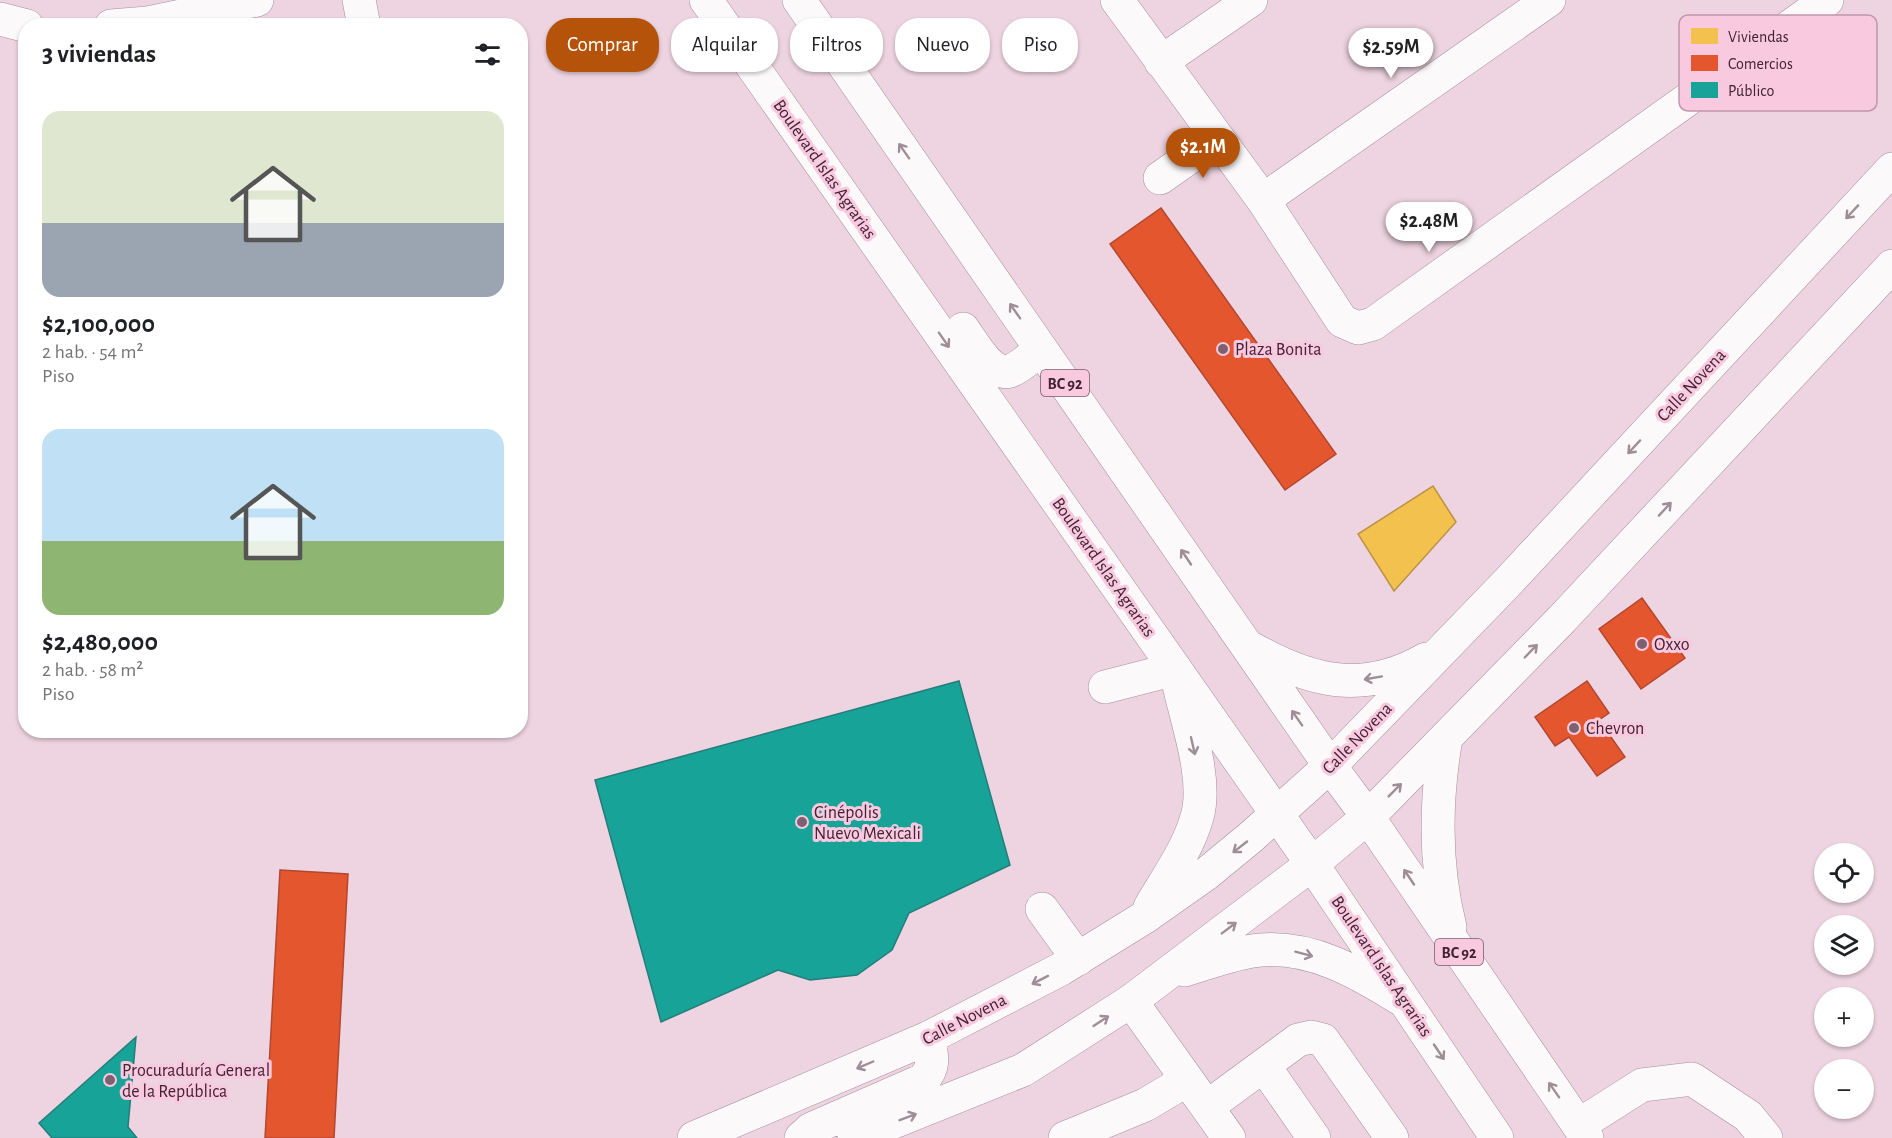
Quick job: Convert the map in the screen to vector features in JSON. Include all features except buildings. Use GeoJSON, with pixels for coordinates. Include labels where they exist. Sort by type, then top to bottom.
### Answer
{"type":"FeatureCollection","features":[{"type":"Feature","properties":{"kind":"main road"},"geometry":{"type":"LineString","coordinates":[[0,7],[9,0]]}},
{"type":"Feature","properties":{"kind":"main road"},"geometry":{"type":"LineString","coordinates":[[172,18],[257,0]]}},
{"type":"Feature","properties":{"kind":"main road"},"geometry":{"type":"LineString","coordinates":[[359,0],[362,18]]}},
{"type":"Feature","properties":{"kind":"main road","name":"Boulevard Islas Agrarias"},"geometry":{"type":"LineString","coordinates":[[706,0],[1312,864],[1407,1003],[1487,1134]]}},
{"type":"Feature","properties":{"kind":"main road","name":"BC 92"},"geometry":{"type":"LineString","coordinates":[[800,0],[1330,766],[1368,817],[1583,1132]]}},
{"type":"Feature","properties":{"kind":"main road"},"geometry":{"type":"LineString","coordinates":[[1117,0],[1263,200],[1342,321],[1358,328],[1373,324],[1679,106]]}},
{"type":"Feature","properties":{"kind":"main road"},"geometry":{"type":"LineString","coordinates":[[1161,62],[1251,0]]}},
{"type":"Feature","properties":{"kind":"main road"},"geometry":{"type":"LineString","coordinates":[[1263,200],[1549,0]]}},
{"type":"Feature","properties":{"kind":"main road"},"geometry":{"type":"LineString","coordinates":[[1806,15],[1827,0]]}},
{"type":"Feature","properties":{"kind":"main road"},"geometry":{"type":"LineString","coordinates":[[0,19],[18,24]]}},
{"type":"Feature","properties":{"kind":"main road"},"geometry":{"type":"LineString","coordinates":[[1160,178],[1217,138]]}},
{"type":"Feature","properties":{"kind":"main road","name":"Calle Novena"},"geometry":{"type":"LineString","coordinates":[[694,1138],[928,1038],[1078,959],[1145,917],[1206,874],[1277,816],[1330,766],[1507,583],[1892,169]]}},
{"type":"Feature","properties":{"kind":"main road"},"geometry":{"type":"LineString","coordinates":[[890,263],[936,292],[986,361],[997,369],[1012,370],[1041,350]]}},
{"type":"Feature","properties":{"kind":"main road"},"geometry":{"type":"LineString","coordinates":[[854,1138],[1023,1070],[1131,1001],[1312,864],[1368,817],[1570,610],[1892,266]]}},
{"type":"Feature","properties":{"kind":"main road"},"geometry":{"type":"LineString","coordinates":[[1247,646],[1295,671],[1320,678],[1347,681],[1373,679],[1398,672],[1445,647]]}},
{"type":"Feature","properties":{"kind":"main road"},"geometry":{"type":"LineString","coordinates":[[1105,687],[1175,669],[1195,755],[1200,787],[1198,815],[1186,845],[1145,917]]}},
{"type":"Feature","properties":{"kind":"main road"},"geometry":{"type":"LineString","coordinates":[[1446,738],[1440,772],[1437,843],[1440,878],[1455,946]]}},
{"type":"Feature","properties":{"kind":"main road"},"geometry":{"type":"LineString","coordinates":[[1042,909],[1078,959]]}},
{"type":"Feature","properties":{"kind":"main road"},"geometry":{"type":"LineString","coordinates":[[1166,975],[1238,954],[1260,950],[1296,951],[1356,972],[1407,1003]]}},
{"type":"Feature","properties":{"kind":"main road"},"geometry":{"type":"LineString","coordinates":[[1131,1001],[1227,1138]]}},
{"type":"Feature","properties":{"kind":"main road"},"geometry":{"type":"LineString","coordinates":[[1207,1107],[1298,1040],[1311,1037],[1323,1040],[1392,1138]]}},
{"type":"Feature","properties":{"kind":"main road"},"geometry":{"type":"LineString","coordinates":[[801,1138],[811,1129],[923,1080],[932,1065],[928,1038]]}},
{"type":"Feature","properties":{"kind":"main road"},"geometry":{"type":"LineString","coordinates":[[1264,1066],[1314,1138]]}},
{"type":"Feature","properties":{"kind":"main road"},"geometry":{"type":"LineString","coordinates":[[1583,1132],[1642,1085],[1692,1079],[1748,1116],[1766,1138]]}},
{"type":"Feature","properties":{"kind":"main road"},"geometry":{"type":"LineString","coordinates":[[1065,1138],[1145,1105],[1188,1080]]}},
{"type":"Feature","properties":{"kind":"place","name":"Plaza Bonita"},"geometry":{"type":"Point","coordinates":[1223,349]}},
{"type":"Feature","properties":{"kind":"place","name":"Oxxo"},"geometry":{"type":"Point","coordinates":[1642,644]}},
{"type":"Feature","properties":{"kind":"place","name":"Chevron"},"geometry":{"type":"Point","coordinates":[1574,728]}},
{"type":"Feature","properties":{"kind":"place","name":"Cinépolis Nuevo Mexicali"},"geometry":{"type":"Point","coordinates":[802,822]}},
{"type":"Feature","properties":{"kind":"place","name":"Procuraduría General de la República"},"geometry":{"type":"Point","coordinates":[110,1080]}}]}
